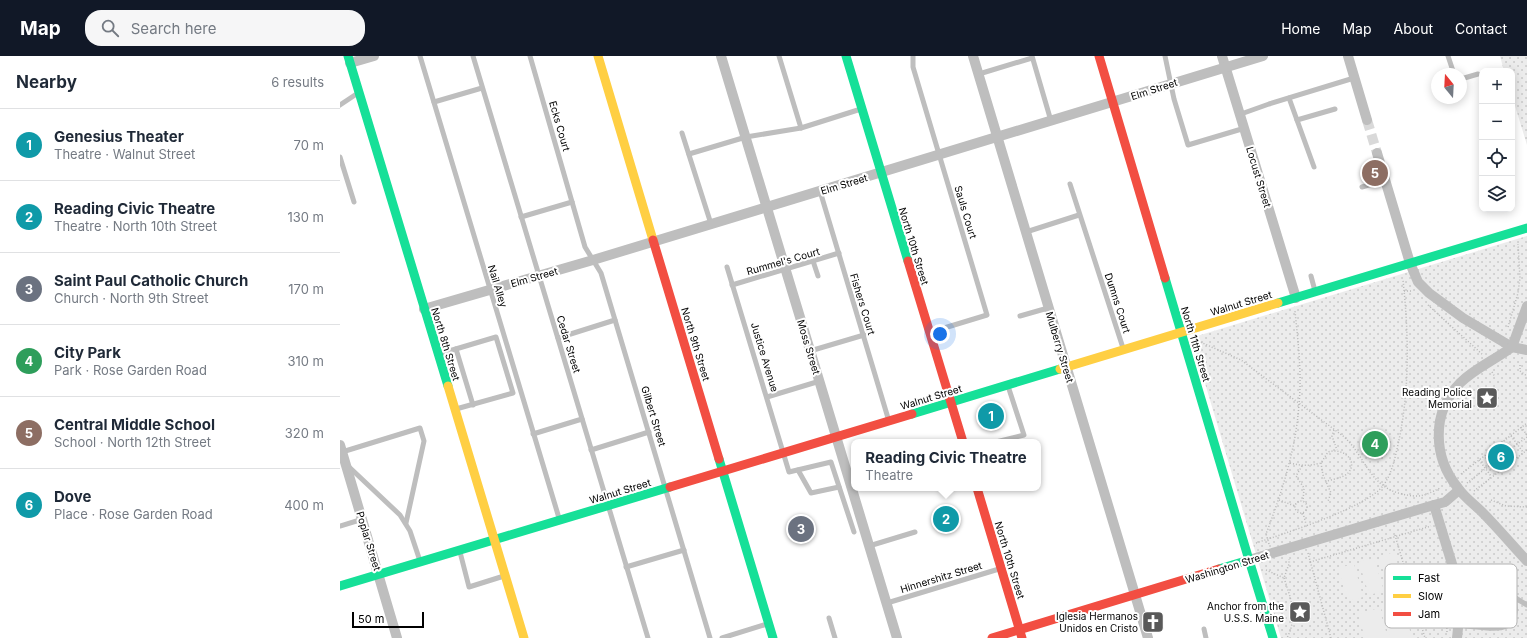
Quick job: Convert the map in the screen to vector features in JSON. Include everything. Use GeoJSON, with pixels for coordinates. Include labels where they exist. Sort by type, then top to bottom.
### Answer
{"type":"FeatureCollection","features":[{"type":"Feature","properties":{"kind":"street"},"geometry":{"type":"LineString","coordinates":[[349,59],[374,56]]}},
{"type":"Feature","properties":{"kind":"street","name":"North 9th Street"},"geometry":{"type":"LineString","coordinates":[[598,56],[773,638]]}},
{"type":"Feature","properties":{"kind":"street","name":"Moss Street"},"geometry":{"type":"LineString","coordinates":[[721,56],[851,486]]}},
{"type":"Feature","properties":{"kind":"street","name":"North 10th Street"},"geometry":{"type":"LineString","coordinates":[[846,56],[962,439]]}},
{"type":"Feature","properties":{"kind":"street","name":"Mulberry Street"},"geometry":{"type":"LineString","coordinates":[[973,56],[1148,638]]}},
{"type":"Feature","properties":{"kind":"street","name":"North 11th Street"},"geometry":{"type":"LineString","coordinates":[[1099,56],[1273,638]]}},
{"type":"Feature","properties":{"kind":"street","name":"Locust Street"},"geometry":{"type":"LineString","coordinates":[[1222,56],[1241,114],[1296,298]]}},
{"type":"Feature","properties":{"kind":"street","name":"Elm Street"},"geometry":{"type":"LineString","coordinates":[[424,309],[654,242],[1263,56]]}},
{"type":"Feature","properties":{"kind":"street"},"geometry":{"type":"LineString","coordinates":[[1348,56],[1367,120]]}},
{"type":"Feature","properties":{"kind":"street","name":"North 8th Street"},"geometry":{"type":"LineString","coordinates":[[349,59],[524,638]]}},
{"type":"Feature","properties":{"kind":"street"},"geometry":{"type":"LineString","coordinates":[[1377,153],[1410,263],[1418,282],[1429,293],[1463,318],[1512,347],[1527,350]]}},
{"type":"Feature","properties":{"kind":"street","name":"Walnut Street"},"geometry":{"type":"LineString","coordinates":[[340,586],[723,472],[1527,228]]}},
{"type":"Feature","properties":{"kind":"street"},"geometry":{"type":"LineString","coordinates":[[1527,306],[1512,347],[1472,372],[1451,392],[1444,405],[1438,426],[1440,451],[1445,468],[1459,490],[1482,512],[1527,561]]}},
{"type":"Feature","properties":{"kind":"street","name":"Poplar Street"},"geometry":{"type":"LineString","coordinates":[[341,448],[345,469],[363,519],[397,638]]}},
{"type":"Feature","properties":{"kind":"street","name":"Washington Street"},"geometry":{"type":"LineString","coordinates":[[992,638],[1021,634],[1135,595],[1445,502],[1459,490]]}},
{"type":"Feature","properties":{"kind":"street","name":"Moss Street"},"geometry":{"type":"LineString","coordinates":[[853,491],[897,638]]}},
{"type":"Feature","properties":{"kind":"street","name":"North 10th Street"},"geometry":{"type":"LineString","coordinates":[[978,491],[1021,634]]}},
{"type":"Feature","properties":{"kind":"street"},"geometry":{"type":"LineString","coordinates":[[1434,505],[1452,564]]}},
{"type":"Feature","properties":{"kind":"street"},"geometry":{"type":"LineString","coordinates":[[1452,637],[1461,628]]}},
{"type":"Feature","properties":{"kind":"lane","name":"Nail Alley"},"geometry":{"type":"LineString","coordinates":[[420,56],[560,520]]}},
{"type":"Feature","properties":{"kind":"lane","name":"Cedar Street"},"geometry":{"type":"LineString","coordinates":[[473,56],[607,506],[648,638]]}},
{"type":"Feature","properties":{"kind":"lane","name":"Ecks Court"},"geometry":{"type":"LineString","coordinates":[[530,56],[572,202]]}},
{"type":"Feature","properties":{"kind":"lane"},"geometry":{"type":"LineString","coordinates":[[779,56],[801,128]]}},
{"type":"Feature","properties":{"kind":"lane","name":"Sauls Court"},"geometry":{"type":"LineString","coordinates":[[913,56],[913,68],[987,315],[929,333]]}},
{"type":"Feature","properties":{"kind":"lane"},"geometry":{"type":"LineString","coordinates":[[1165,56],[1174,99],[1188,145],[1245,128]]}},
{"type":"Feature","properties":{"kind":"lane"},"geometry":{"type":"LineString","coordinates":[[1448,56],[1452,68]]}},
{"type":"Feature","properties":{"kind":"lane"},"geometry":{"type":"LineString","coordinates":[[979,74],[1032,57],[1051,120]]}},
{"type":"Feature","properties":{"kind":"lane"},"geometry":{"type":"LineString","coordinates":[[1467,77],[1478,74]]}},
{"type":"Feature","properties":{"kind":"lane"},"geometry":{"type":"LineString","coordinates":[[1241,114],[1354,78]]}},
{"type":"Feature","properties":{"kind":"lane"},"geometry":{"type":"LineString","coordinates":[[434,102],[482,88]]}},
{"type":"Feature","properties":{"kind":"lane"},"geometry":{"type":"LineString","coordinates":[[340,105],[359,93]]}},
{"type":"Feature","properties":{"kind":"lane"},"geometry":{"type":"LineString","coordinates":[[1289,98],[1314,167]]}},
{"type":"Feature","properties":{"kind":"lane"},"geometry":{"type":"LineString","coordinates":[[689,154],[746,137],[801,128],[862,109]]}},
{"type":"Feature","properties":{"kind":"lane"},"geometry":{"type":"LineString","coordinates":[[1296,120],[1335,109]]}},
{"type":"Feature","properties":{"kind":"lane"},"geometry":{"type":"LineString","coordinates":[[682,133],[710,224]]}},
{"type":"Feature","properties":{"kind":"lane"},"geometry":{"type":"LineString","coordinates":[[340,157],[354,202]]}},
{"type":"Feature","properties":{"kind":"lane"},"geometry":{"type":"LineString","coordinates":[[1362,187],[1385,180]]}},
{"type":"Feature","properties":{"kind":"lane","name":"Dumns Court"},"geometry":{"type":"LineString","coordinates":[[1070,184],[1124,350]]}},
{"type":"Feature","properties":{"kind":"lane","name":"Fishers Court"},"geometry":{"type":"LineString","coordinates":[[820,191],[889,421]]}},
{"type":"Feature","properties":{"kind":"lane"},"geometry":{"type":"LineString","coordinates":[[521,217],[572,202]]}},
{"type":"Feature","properties":{"kind":"lane","name":"Gilbert Street"},"geometry":{"type":"LineString","coordinates":[[572,202],[585,247],[601,273],[710,638]]}},
{"type":"Feature","properties":{"kind":"lane"},"geometry":{"type":"LineString","coordinates":[[1026,232],[1079,215]]}},
{"type":"Feature","properties":{"kind":"lane","name":"Rummel's Court"},"geometry":{"type":"LineString","coordinates":[[732,285],[839,254]]}},
{"type":"Feature","properties":{"kind":"lane"},"geometry":{"type":"LineString","coordinates":[[813,261],[818,276]]}},
{"type":"Feature","properties":{"kind":"lane","name":"Justice Avenue"},"geometry":{"type":"LineString","coordinates":[[727,267],[785,453],[789,472],[798,470]]}},
{"type":"Feature","properties":{"kind":"lane"},"geometry":{"type":"LineString","coordinates":[[1310,276],[1315,292]]}},
{"type":"Feature","properties":{"kind":"lane"},"geometry":{"type":"LineString","coordinates":[[1020,316],[1048,308]]}},
{"type":"Feature","properties":{"kind":"lane"},"geometry":{"type":"LineString","coordinates":[[558,338],[615,320]]}},
{"type":"Feature","properties":{"kind":"lane"},"geometry":{"type":"LineString","coordinates":[[810,351],[864,335]]}},
{"type":"Feature","properties":{"kind":"lane"},"geometry":{"type":"LineString","coordinates":[[438,354],[496,337],[513,393],[455,410]]}},
{"type":"Feature","properties":{"kind":"lane"},"geometry":{"type":"LineString","coordinates":[[456,349],[473,404]]}},
{"type":"Feature","properties":{"kind":"lane"},"geometry":{"type":"LineString","coordinates":[[768,397],[820,381]]}},
{"type":"Feature","properties":{"kind":"lane"},"geometry":{"type":"LineString","coordinates":[[1008,385],[1024,435],[1008,439]]}},
{"type":"Feature","properties":{"kind":"lane"},"geometry":{"type":"LineString","coordinates":[[533,434],[582,419]]}},
{"type":"Feature","properties":{"kind":"lane"},"geometry":{"type":"LineString","coordinates":[[341,448],[420,428],[424,441],[406,524]]}},
{"type":"Feature","properties":{"kind":"lane"},"geometry":{"type":"LineString","coordinates":[[591,450],[649,432]]}},
{"type":"Feature","properties":{"kind":"lane"},"geometry":{"type":"LineString","coordinates":[[839,487],[811,493],[798,470],[831,462],[854,532]]}},
{"type":"Feature","properties":{"kind":"lane"},"geometry":{"type":"LineString","coordinates":[[345,469],[393,508],[406,524],[421,562]]}},
{"type":"Feature","properties":{"kind":"lane"},"geometry":{"type":"LineString","coordinates":[[340,526],[363,519]]}},
{"type":"Feature","properties":{"kind":"lane"},"geometry":{"type":"LineString","coordinates":[[851,524],[862,522]]}},
{"type":"Feature","properties":{"kind":"lane"},"geometry":{"type":"LineString","coordinates":[[869,546],[915,532]]}},
{"type":"Feature","properties":{"kind":"lane"},"geometry":{"type":"LineString","coordinates":[[626,568],[684,550]]}},
{"type":"Feature","properties":{"kind":"lane"},"geometry":{"type":"LineString","coordinates":[[459,551],[469,587],[505,576]]}},
{"type":"Feature","properties":{"kind":"lane","name":"Hinnershitz Street"},"geometry":{"type":"LineString","coordinates":[[887,603],[1001,568]]}},
{"type":"Feature","properties":{"kind":"lane"},"geometry":{"type":"LineString","coordinates":[[1517,599],[1527,605]]}},
{"type":"Feature","properties":{"kind":"lane"},"geometry":{"type":"LineString","coordinates":[[829,618],[835,638]]}},
{"type":"Feature","properties":{"kind":"lane"},"geometry":{"type":"LineString","coordinates":[[722,638],[769,623]]}},
{"type":"Feature","properties":{"kind":"lane"},"geometry":{"type":"LineString","coordinates":[[1480,628],[1501,628]]}},
{"type":"Feature","properties":{"kind":"lane"},"geometry":{"type":"LineString","coordinates":[[1204,629],[1206,638]]}},
{"type":"Feature","properties":{"kind":"path"},"geometry":{"type":"LineString","coordinates":[[1507,326],[1518,293],[1520,278],[1518,244]]}},
{"type":"Feature","properties":{"kind":"path"},"geometry":{"type":"LineString","coordinates":[[1245,546],[1342,511],[1382,487],[1389,477],[1403,424],[1406,398],[1403,280]]}},
{"type":"Feature","properties":{"kind":"path"},"geometry":{"type":"LineString","coordinates":[[1404,291],[1410,290],[1417,296]]}},
{"type":"Feature","properties":{"kind":"path"},"geometry":{"type":"LineString","coordinates":[[1422,300],[1483,355]]}},
{"type":"Feature","properties":{"kind":"path"},"geometry":{"type":"LineString","coordinates":[[1267,539],[1266,534],[1279,500],[1290,463],[1300,404],[1300,365],[1295,312]]}},
{"type":"Feature","properties":{"kind":"path"},"geometry":{"type":"LineString","coordinates":[[1198,340],[1241,360],[1350,442],[1382,487],[1416,497],[1427,495],[1440,488]]}},
{"type":"Feature","properties":{"kind":"path"},"geometry":{"type":"LineString","coordinates":[[1520,365],[1520,371],[1527,376]]}},
{"type":"Feature","properties":{"kind":"path"},"geometry":{"type":"LineString","coordinates":[[1492,372],[1495,377]]}},
{"type":"Feature","properties":{"kind":"path"},"geometry":{"type":"LineString","coordinates":[[1462,474],[1527,423]]}},
{"type":"Feature","properties":{"kind":"path"},"geometry":{"type":"LineString","coordinates":[[1507,452],[1527,436],[1521,427]]}},
{"type":"Feature","properties":{"kind":"path"},"geometry":{"type":"LineString","coordinates":[[1327,481],[1345,476],[1351,466],[1346,456],[1337,450],[1332,436],[1334,430]]}},
{"type":"Feature","properties":{"kind":"path"},"geometry":{"type":"LineString","coordinates":[[1511,436],[1523,452]]}},
{"type":"Feature","properties":{"kind":"path"},"geometry":{"type":"LineString","coordinates":[[1500,443],[1513,460]]}},
{"type":"Feature","properties":{"kind":"path"},"geometry":{"type":"LineString","coordinates":[[1328,501],[1331,493],[1327,481],[1323,475],[1322,463],[1328,452],[1337,450]]}},
{"type":"Feature","properties":{"kind":"path"},"geometry":{"type":"LineString","coordinates":[[1478,487],[1527,450]]}},
{"type":"Feature","properties":{"kind":"path"},"geometry":{"type":"LineString","coordinates":[[1488,453],[1500,470]]}},
{"type":"Feature","properties":{"kind":"path"},"geometry":{"type":"LineString","coordinates":[[1479,460],[1491,477]]}},
{"type":"Feature","properties":{"kind":"path"},"geometry":{"type":"LineString","coordinates":[[1471,479],[1494,462]]}},
{"type":"Feature","properties":{"kind":"path"},"geometry":{"type":"LineString","coordinates":[[1290,463],[1302,466],[1322,463]]}},
{"type":"Feature","properties":{"kind":"path"},"geometry":{"type":"LineString","coordinates":[[1302,466],[1296,476],[1304,488],[1303,501],[1307,507],[1303,513],[1306,525]]}},
{"type":"Feature","properties":{"kind":"path"},"geometry":{"type":"LineString","coordinates":[[1279,500],[1296,506]]}},
{"type":"Feature","properties":{"kind":"path"},"geometry":{"type":"LineString","coordinates":[[1491,500],[1506,506],[1527,507]]}},
{"type":"Feature","properties":{"kind":"path"},"geometry":{"type":"LineString","coordinates":[[1296,506],[1299,502],[1303,501]]}},
{"type":"Feature","properties":{"kind":"path"},"geometry":{"type":"LineString","coordinates":[[1296,506],[1297,511],[1303,513]]}},
{"type":"Feature","properties":{"kind":"path"},"geometry":{"type":"LineString","coordinates":[[1310,562],[1395,535],[1440,523]]}},
{"type":"Feature","properties":{"kind":"path"},"geometry":{"type":"LineString","coordinates":[[1395,535],[1404,564]]}},
{"type":"Feature","properties":{"kind":"path"},"geometry":{"type":"LineString","coordinates":[[1307,552],[1331,638]]}},
{"type":"Feature","properties":{"kind":"path"},"geometry":{"type":"LineString","coordinates":[[1287,638],[1292,625],[1294,613],[1284,578],[1289,564],[1288,559]]}},
{"type":"Feature","properties":{"kind":"path"},"geometry":{"type":"LineString","coordinates":[[1264,569],[1284,578]]}},
{"type":"Feature","properties":{"kind":"path"},"geometry":{"type":"LineString","coordinates":[[1422,628],[1425,638]]}},
{"type":"Feature","properties":{"kind":"shaded area"},"geometry":{"type":"Polygon","coordinates":[[[1500,56],[1527,56],[1527,145],[1515,106],[1515,68],[1503,68],[1500,56]]]}},
{"type":"Feature","properties":{"kind":"shaded area"},"geometry":{"type":"Polygon","coordinates":[[[1527,236],[1527,638],[1281,638],[1193,343],[1194,337],[1527,236]]]}},
{"type":"Feature","properties":{"kind":"shaded area"},"geometry":{"type":"Polygon","coordinates":[[[1394,552],[1398,564],[1385,564],[1385,576],[1379,557],[1394,552]]]}},
{"type":"Feature","properties":{"kind":"shaded area"},"geometry":{"type":"Polygon","coordinates":[[[1374,558],[1384,591],[1369,595],[1359,562],[1374,558]]]}},
{"type":"Feature","properties":{"kind":"shaded area"},"geometry":{"type":"Polygon","coordinates":[[[1354,564],[1363,597],[1348,601],[1338,568],[1354,564]]]}},
{"type":"Feature","properties":{"kind":"shaded area"},"geometry":{"type":"Polygon","coordinates":[[[1385,606],[1385,621],[1381,607],[1385,606]]]}},
{"type":"Feature","properties":{"kind":"shaded area"},"geometry":{"type":"Polygon","coordinates":[[[1379,608],[1388,638],[1365,638],[1358,614],[1379,608]]]}},
{"type":"Feature","properties":{"kind":"shaded area"},"geometry":{"type":"Polygon","coordinates":[[[1387,628],[1409,628],[1412,638],[1390,638],[1387,628]]]}},
{"type":"Feature","properties":{"kind":"tunnel"},"geometry":{"type":"LineString","coordinates":[[1367,120],[1377,153]]}},
{"type":"Feature","properties":{"kind":"traffic: fast"},"geometry":{"type":"LineString","coordinates":[[348,56],[448,386]]}},
{"type":"Feature","properties":{"kind":"traffic: fast"},"geometry":{"type":"LineString","coordinates":[[846,56],[908,261]]}},
{"type":"Feature","properties":{"kind":"traffic: fast"},"geometry":{"type":"LineString","coordinates":[[1278,303],[1527,228]]}},
{"type":"Feature","properties":{"kind":"traffic: fast"},"geometry":{"type":"LineString","coordinates":[[1165,278],[1249,560]]}},
{"type":"Feature","properties":{"kind":"traffic: fast"},"geometry":{"type":"LineString","coordinates":[[912,414],[1060,369]]}},
{"type":"Feature","properties":{"kind":"traffic: fast"},"geometry":{"type":"LineString","coordinates":[[719,459],[773,638]]}},
{"type":"Feature","properties":{"kind":"traffic: fast"},"geometry":{"type":"LineString","coordinates":[[340,586],[670,487]]}},
{"type":"Feature","properties":{"kind":"traffic: fast"},"geometry":{"type":"LineString","coordinates":[[1219,569],[1249,560],[1273,638]]}},
{"type":"Feature","properties":{"kind":"traffic: slow"},"geometry":{"type":"LineString","coordinates":[[598,56],[653,240]]}},
{"type":"Feature","properties":{"kind":"traffic: slow"},"geometry":{"type":"LineString","coordinates":[[1060,369],[1278,303]]}},
{"type":"Feature","properties":{"kind":"traffic: slow"},"geometry":{"type":"LineString","coordinates":[[448,386],[524,638]]}},
{"type":"Feature","properties":{"kind":"traffic: jam"},"geometry":{"type":"LineString","coordinates":[[1099,56],[1165,278]]}},
{"type":"Feature","properties":{"kind":"traffic: jam"},"geometry":{"type":"LineString","coordinates":[[653,240],[719,459]]}},
{"type":"Feature","properties":{"kind":"traffic: jam"},"geometry":{"type":"LineString","coordinates":[[908,261],[962,439]]}},
{"type":"Feature","properties":{"kind":"traffic: jam"},"geometry":{"type":"LineString","coordinates":[[670,487],[912,414]]}},
{"type":"Feature","properties":{"kind":"traffic: jam"},"geometry":{"type":"LineString","coordinates":[[978,491],[1022,638]]}},
{"type":"Feature","properties":{"kind":"traffic: jam"},"geometry":{"type":"LineString","coordinates":[[992,638],[1219,569]]}},
{"type":"Feature","properties":{"kind":"place","name":"Central Middle School"},"geometry":{"type":"Point","coordinates":[1375,173]}},
{"type":"Feature","properties":{"kind":"place","name":"Reading Police Memorial"},"geometry":{"type":"Point","coordinates":[1487,398]}},
{"type":"Feature","properties":{"kind":"place","name":"Genesius Theater"},"geometry":{"type":"Point","coordinates":[991,416]}},
{"type":"Feature","properties":{"kind":"place","name":"City Park"},"geometry":{"type":"Point","coordinates":[1375,444]}},
{"type":"Feature","properties":{"kind":"place","name":"Dove"},"geometry":{"type":"Point","coordinates":[1501,457]}},
{"type":"Feature","properties":{"kind":"place","name":"Reading Civic Theatre"},"geometry":{"type":"Point","coordinates":[946,519]}},
{"type":"Feature","properties":{"kind":"place","name":"Saint Paul Catholic Church"},"geometry":{"type":"Point","coordinates":[801,529]}},
{"type":"Feature","properties":{"kind":"place","name":"Anchor from the U.S.S. Maine"},"geometry":{"type":"Point","coordinates":[1300,612]}},
{"type":"Feature","properties":{"kind":"place","name":"Iglesia Hermanos Unidos en Cristo"},"geometry":{"type":"Point","coordinates":[1153,622]}}]}
